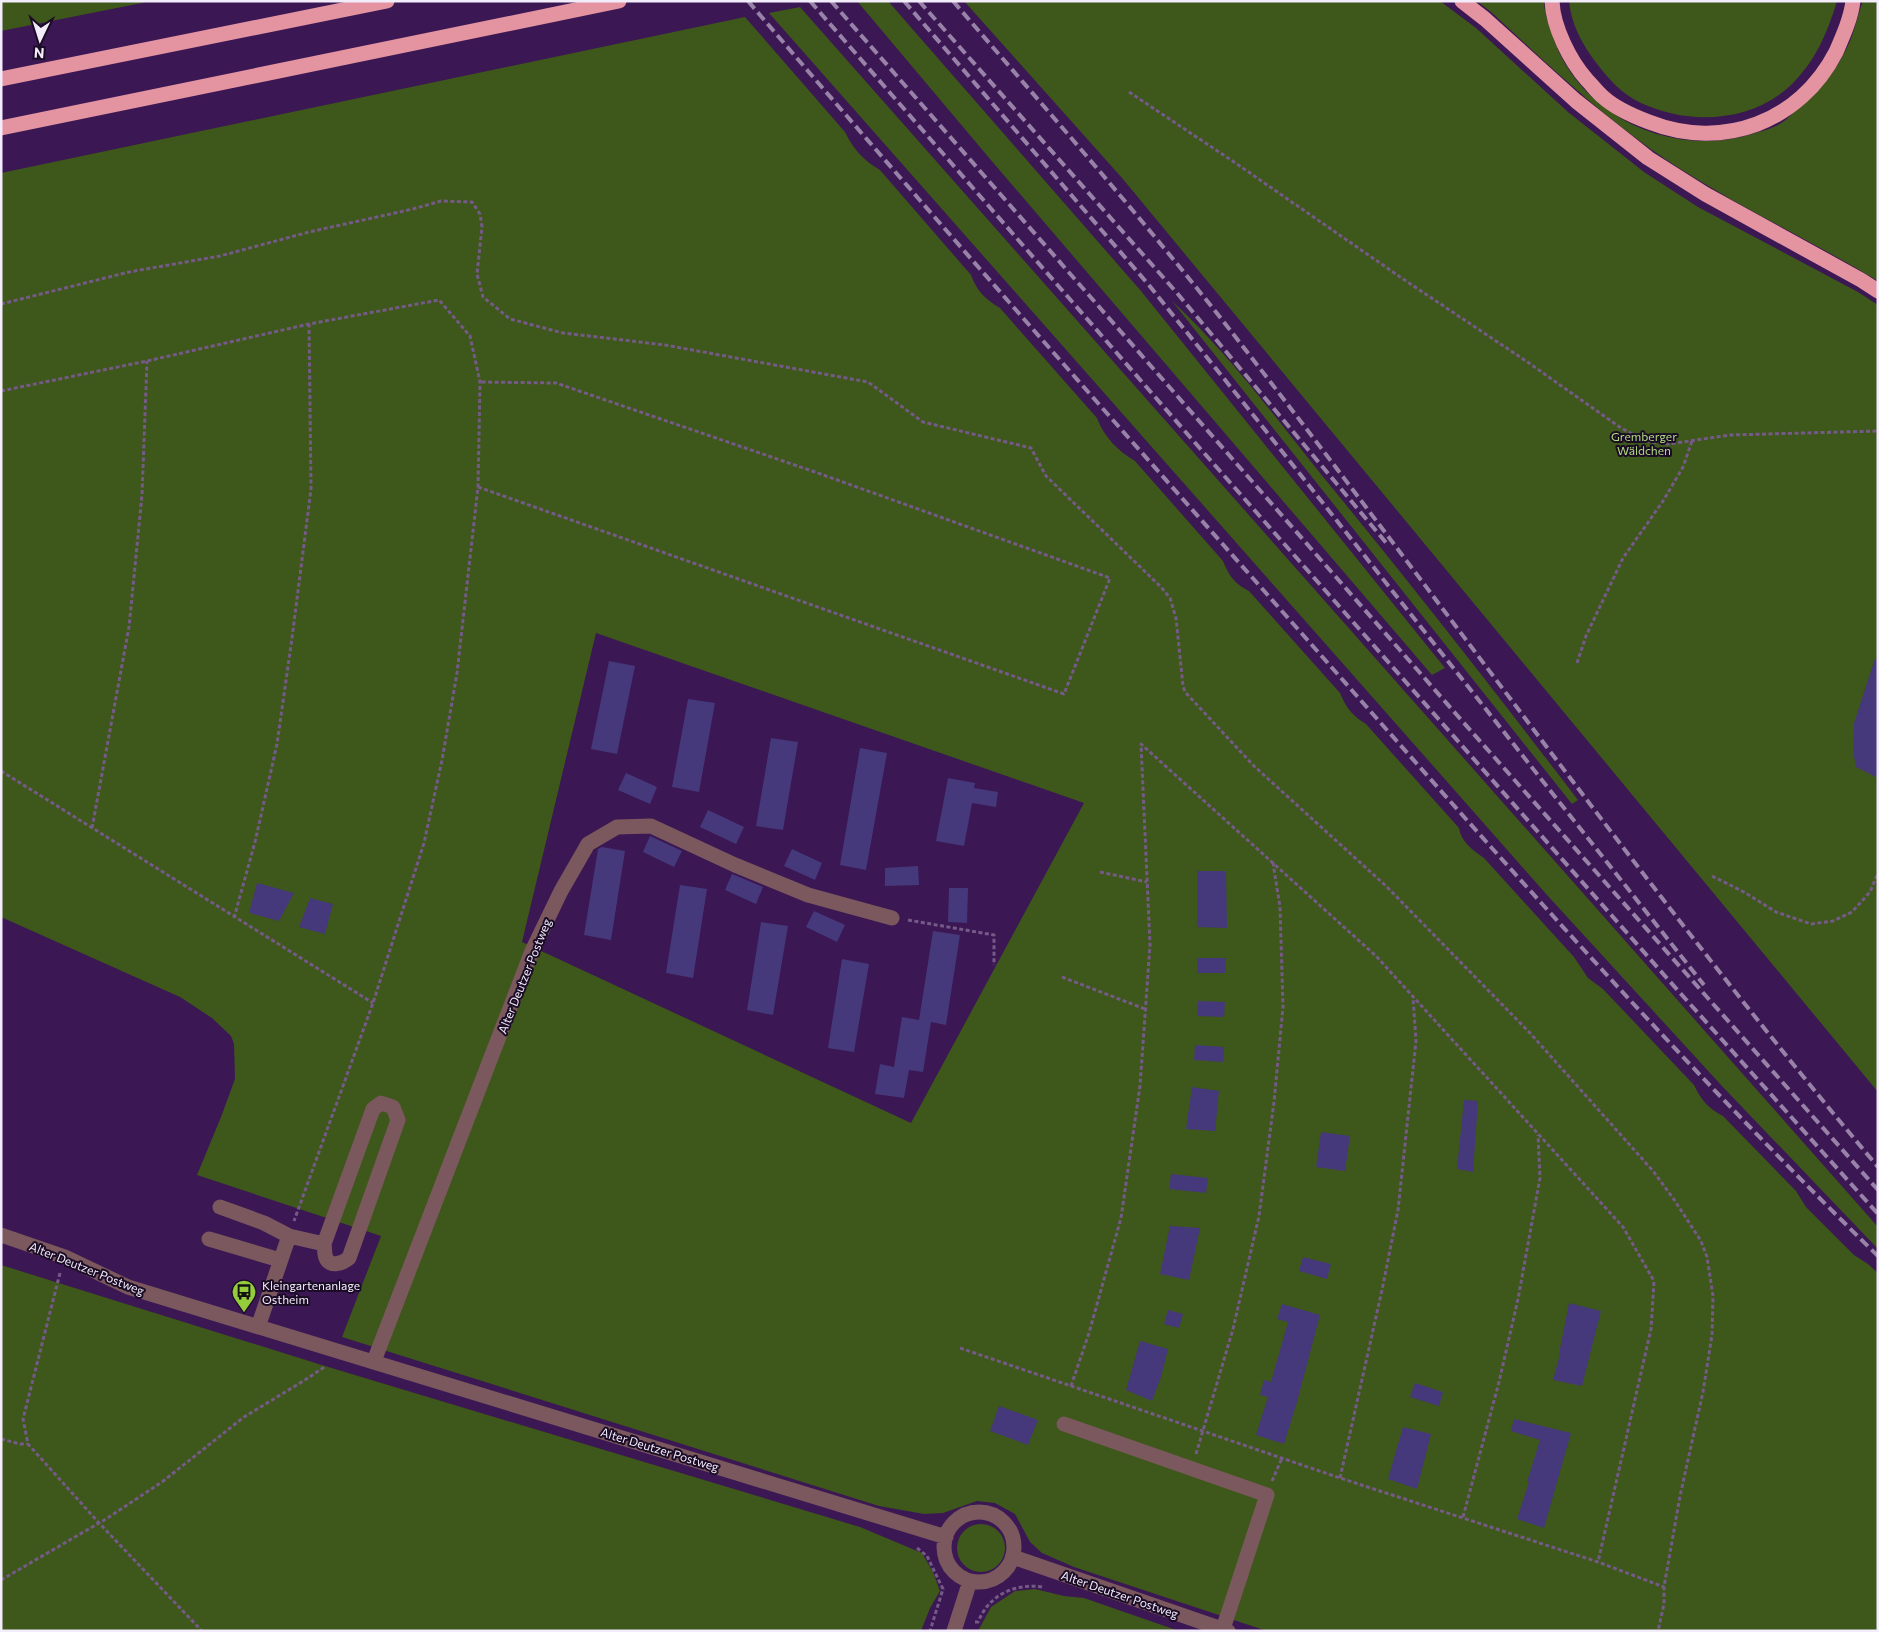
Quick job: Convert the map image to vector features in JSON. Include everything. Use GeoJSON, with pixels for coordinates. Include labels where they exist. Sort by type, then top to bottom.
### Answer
{"type":"FeatureCollection","features":[{"type":"Feature","properties":{"kind":"highway"},"geometry":{"type":"LineString","coordinates":[[1,79],[387,1]]}},
{"type":"Feature","properties":{"kind":"highway"},"geometry":{"type":"LineString","coordinates":[[1,128],[619,1]]}},
{"type":"Feature","properties":{"kind":"highway"},"geometry":{"type":"LineString","coordinates":[[1462,1],[1485,19],[1576,101],[1648,158],[1705,194],[1878,291]]}},
{"type":"Feature","properties":{"kind":"highway"},"geometry":{"type":"LineString","coordinates":[[1552,1],[1563,44],[1578,69],[1603,97],[1632,116],[1666,129],[1703,134],[1738,130],[1772,118],[1801,98],[1826,70],[1842,40],[1853,1]]}},
{"type":"Feature","properties":{"kind":"street","name":"Alter Deutzer Postweg"},"geometry":{"type":"LineString","coordinates":[[374,1361],[532,950],[561,891],[588,844],[617,827],[651,826],[735,865],[808,895],[892,918]]}},
{"type":"Feature","properties":{"kind":"street"},"geometry":{"type":"LineString","coordinates":[[381,1103],[393,1107],[398,1120],[349,1258],[343,1263],[336,1264],[328,1261],[324,1244],[373,1109],[381,1103]]}},
{"type":"Feature","properties":{"kind":"street"},"geometry":{"type":"LineString","coordinates":[[220,1207],[264,1223],[289,1236],[324,1244]]}},
{"type":"Feature","properties":{"kind":"street","name":"Alter Deutzer Postweg"},"geometry":{"type":"LineString","coordinates":[[1,1235],[65,1257],[128,1287],[946,1537]]}},
{"type":"Feature","properties":{"kind":"street"},"geometry":{"type":"LineString","coordinates":[[258,1327],[289,1236]]}},
{"type":"Feature","properties":{"kind":"street"},"geometry":{"type":"LineString","coordinates":[[209,1239],[280,1260]]}},
{"type":"Feature","properties":{"kind":"street"},"geometry":{"type":"LineString","coordinates":[[1064,1424],[1267,1495],[1225,1630]]}},
{"type":"Feature","properties":{"kind":"street"},"geometry":{"type":"LineString","coordinates":[[976,1512],[990,1513],[1002,1520],[1010,1530],[1014,1543],[1013,1557],[1007,1569],[996,1578],[984,1582],[970,1581],[958,1574],[949,1564],[944,1551],[946,1537],[952,1524],[963,1516],[976,1512]]}},
{"type":"Feature","properties":{"kind":"street","name":"Alter Deutzer Postweg"},"geometry":{"type":"LineString","coordinates":[[1013,1557],[1225,1630]]}},
{"type":"Feature","properties":{"kind":"street"},"geometry":{"type":"LineString","coordinates":[[956,1623],[970,1581]]}},
{"type":"Feature","properties":{"kind":"path"},"geometry":{"type":"LineString","coordinates":[[1128,92],[1242,167],[1621,428],[1645,441],[1669,444],[1730,435],[1878,430]]}},
{"type":"Feature","properties":{"kind":"path"},"geometry":{"type":"LineString","coordinates":[[1,304],[129,272],[220,256],[309,232],[441,201],[472,202],[480,214],[482,227],[477,274],[483,297],[510,320],[563,333],[665,345],[868,382],[923,422],[1031,448],[1046,476],[1161,587],[1170,598],[1176,618],[1185,692],[1254,766],[1386,886],[1530,1034],[1653,1171],[1701,1241],[1707,1257],[1713,1296],[1712,1335],[1704,1392],[1680,1496],[1664,1587],[1664,1604],[1658,1631]]}},
{"type":"Feature","properties":{"kind":"path"},"geometry":{"type":"LineString","coordinates":[[1,391],[147,361],[310,324],[439,300],[470,336],[480,382],[478,487],[457,673],[442,760],[424,843],[373,1003],[289,1236]]}},
{"type":"Feature","properties":{"kind":"path"},"geometry":{"type":"LineString","coordinates":[[234,918],[255,842],[277,744],[292,638],[311,489],[310,324]]}},
{"type":"Feature","properties":{"kind":"path"},"geometry":{"type":"LineString","coordinates":[[92,828],[129,627],[142,495],[147,361]]}},
{"type":"Feature","properties":{"kind":"path"},"geometry":{"type":"LineString","coordinates":[[478,487],[1064,694],[1110,578],[556,383],[480,382]]}},
{"type":"Feature","properties":{"kind":"path"},"geometry":{"type":"LineString","coordinates":[[1577,663],[1586,636],[1623,558],[1663,501],[1683,467],[1692,441]]}},
{"type":"Feature","properties":{"kind":"path"},"geometry":{"type":"LineString","coordinates":[[1071,1386],[1089,1333],[1121,1218],[1140,1086],[1150,945],[1141,744],[1376,956],[1623,1227],[1654,1281],[1651,1329],[1598,1562]]}},
{"type":"Feature","properties":{"kind":"path"},"geometry":{"type":"LineString","coordinates":[[1,772],[373,1003]]}},
{"type":"Feature","properties":{"kind":"path"},"geometry":{"type":"LineString","coordinates":[[1191,1468],[1204,1431],[1233,1329],[1259,1216],[1274,1102],[1283,1007],[1280,907],[1272,862]]}},
{"type":"Feature","properties":{"kind":"path"},"geometry":{"type":"LineString","coordinates":[[1100,872],[1147,882]]}},
{"type":"Feature","properties":{"kind":"path"},"geometry":{"type":"LineString","coordinates":[[1712,876],[1744,892],[1776,912],[1811,924],[1834,921],[1852,912],[1870,892],[1878,873]]}},
{"type":"Feature","properties":{"kind":"path"},"geometry":{"type":"LineString","coordinates":[[892,918],[994,935],[994,965]]}},
{"type":"Feature","properties":{"kind":"path"},"geometry":{"type":"LineString","coordinates":[[1062,977],[1145,1010]]}},
{"type":"Feature","properties":{"kind":"path"},"geometry":{"type":"LineString","coordinates":[[1340,1478],[1398,1210],[1416,1041],[1413,998]]}},
{"type":"Feature","properties":{"kind":"path"},"geometry":{"type":"LineString","coordinates":[[1463,1517],[1499,1382],[1518,1299],[1540,1178],[1538,1135]]}},
{"type":"Feature","properties":{"kind":"path"},"geometry":{"type":"LineString","coordinates":[[60,1272],[23,1419],[28,1444],[99,1523],[202,1631]]}},
{"type":"Feature","properties":{"kind":"path"},"geometry":{"type":"LineString","coordinates":[[960,1348],[1340,1478],[1598,1562],[1664,1587]]}},
{"type":"Feature","properties":{"kind":"path"},"geometry":{"type":"LineString","coordinates":[[1,1580],[99,1523],[162,1482],[244,1417],[305,1380],[327,1364]]}},
{"type":"Feature","properties":{"kind":"path"},"geometry":{"type":"LineString","coordinates":[[1,1439],[28,1444]]}},
{"type":"Feature","properties":{"kind":"path"},"geometry":{"type":"LineString","coordinates":[[1267,1495],[1282,1458]]}},
{"type":"Feature","properties":{"kind":"path"},"geometry":{"type":"LineString","coordinates":[[956,1623],[978,1622],[983,1611],[991,1602],[1014,1588],[1026,1585],[1049,1589]]}},
{"type":"Feature","properties":{"kind":"path"},"geometry":{"type":"LineString","coordinates":[[930,1631],[936,1609]]}},
{"type":"Feature","properties":{"kind":"green space"},"geometry":{"type":"Polygon","coordinates":[[[1,1],[152,1],[1,31],[1,1]]]}},
{"type":"Feature","properties":{"kind":"green space"},"geometry":{"type":"Polygon","coordinates":[[[857,1],[888,1],[1141,291],[1445,668],[1432,675],[857,1]]]}},
{"type":"Feature","properties":{"kind":"green space","name":"Gremberger Wäldchen"},"geometry":{"type":"Polygon","coordinates":[[[964,1],[1440,1],[1476,28],[1568,112],[1644,172],[1698,207],[1858,292],[1878,305],[1878,1092],[1122,178],[964,1]]]}},
{"type":"Feature","properties":{"kind":"green space"},"geometry":{"type":"Polygon","coordinates":[[[1477,1],[1544,1],[1552,34],[1565,63],[1583,88],[1607,109],[1633,125],[1662,135],[1693,141],[1724,140],[1766,130],[1783,122],[1827,80],[1840,61],[1850,41],[1863,1],[1876,1],[1878,6],[1878,281],[1735,202],[1652,150],[1589,101],[1477,1]]]}},
{"type":"Feature","properties":{"kind":"green space"},"geometry":{"type":"Polygon","coordinates":[[[1569,1],[1837,1],[1819,47],[1799,77],[1790,86],[1774,98],[1756,107],[1718,117],[1698,117],[1678,115],[1641,103],[1614,84],[1594,60],[1577,32],[1569,1]]]}},
{"type":"Feature","properties":{"kind":"green space"},"geometry":{"type":"Polygon","coordinates":[[[800,7],[1878,1227],[1878,1249],[1721,1085],[1547,895],[769,13],[800,7]]]}},
{"type":"Feature","properties":{"kind":"green space"},"geometry":{"type":"Polygon","coordinates":[[[745,17],[845,132],[860,154],[880,170],[971,275],[982,294],[1000,308],[1097,418],[1112,443],[1135,461],[1223,561],[1233,579],[1249,591],[1340,693],[1350,711],[1366,724],[1459,828],[1462,837],[1468,845],[1484,858],[1574,957],[1588,978],[1603,989],[1694,1085],[1705,1103],[1723,1116],[1796,1191],[1806,1207],[1854,1255],[1878,1273],[1878,1631],[1267,1631],[1074,1567],[1042,1553],[1030,1542],[1015,1514],[995,1503],[977,1501],[943,1513],[924,1514],[879,1506],[342,1337],[381,1236],[197,1175],[235,1079],[234,1044],[231,1036],[212,1018],[180,997],[1,917],[1,173],[745,17]],[[596,633],[522,942],[911,1123],[1084,803],[596,633]]]}},
{"type":"Feature","properties":{"kind":"green space"},"geometry":{"type":"Polygon","coordinates":[[[1172,301],[1231,362],[1267,406],[1450,635],[1578,800],[1572,804],[1172,301]]]}},
{"type":"Feature","properties":{"kind":"green space"},"geometry":{"type":"Polygon","coordinates":[[[1,1265],[325,1366],[860,1527],[922,1553],[933,1572],[940,1591],[930,1608],[921,1631],[1,1631],[1,1265]]]}},
{"type":"Feature","properties":{"kind":"green space"},"geometry":{"type":"Polygon","coordinates":[[[976,1524],[986,1524],[998,1531],[1005,1543],[1005,1553],[998,1565],[986,1572],[976,1572],[968,1568],[961,1561],[957,1553],[957,1543],[961,1535],[968,1528],[976,1524]]]}},
{"type":"Feature","properties":{"kind":"green space"},"geometry":{"type":"Polygon","coordinates":[[[1035,1589],[1064,1596],[1084,1598],[1179,1631],[978,1631],[991,1607],[1015,1591],[1035,1589]]]}},
{"type":"Feature","properties":{"kind":"building"},"geometry":{"type":"Polygon","coordinates":[[[1875,659],[1878,659],[1878,778],[1856,767],[1853,751],[1854,723],[1875,659]]]}},
{"type":"Feature","properties":{"kind":"building"},"geometry":{"type":"Polygon","coordinates":[[[609,661],[635,666],[617,754],[591,749],[609,661]]]}},
{"type":"Feature","properties":{"kind":"building"},"geometry":{"type":"Polygon","coordinates":[[[688,699],[715,703],[699,792],[672,787],[688,699]]]}},
{"type":"Feature","properties":{"kind":"building"},"geometry":{"type":"Polygon","coordinates":[[[771,738],[798,742],[783,830],[756,826],[771,738]]]}},
{"type":"Feature","properties":{"kind":"building"},"geometry":{"type":"Polygon","coordinates":[[[860,748],[887,753],[866,870],[840,865],[860,748]]]}},
{"type":"Feature","properties":{"kind":"building"},"geometry":{"type":"Polygon","coordinates":[[[626,773],[657,787],[650,804],[618,790],[626,773]]]}},
{"type":"Feature","properties":{"kind":"building"},"geometry":{"type":"Polygon","coordinates":[[[948,778],[975,783],[974,788],[998,792],[996,807],[972,803],[964,846],[936,841],[948,778]]]}},
{"type":"Feature","properties":{"kind":"building"},"geometry":{"type":"Polygon","coordinates":[[[708,810],[744,827],[736,844],[700,827],[708,810]]]}},
{"type":"Feature","properties":{"kind":"building"},"geometry":{"type":"Polygon","coordinates":[[[650,836],[682,851],[674,867],[643,852],[650,836]]]}},
{"type":"Feature","properties":{"kind":"building"},"geometry":{"type":"Polygon","coordinates":[[[602,847],[625,851],[611,940],[584,935],[598,849],[602,847]]]}},
{"type":"Feature","properties":{"kind":"building"},"geometry":{"type":"Polygon","coordinates":[[[792,849],[822,863],[815,880],[784,866],[792,849]]]}},
{"type":"Feature","properties":{"kind":"building"},"geometry":{"type":"Polygon","coordinates":[[[918,866],[919,885],[885,886],[885,868],[918,866]]]}},
{"type":"Feature","properties":{"kind":"building"},"geometry":{"type":"Polygon","coordinates":[[[1197,871],[1226,871],[1227,928],[1197,927],[1197,871]]]}},
{"type":"Feature","properties":{"kind":"building"},"geometry":{"type":"Polygon","coordinates":[[[732,874],[763,887],[756,904],[725,890],[732,874]]]}},
{"type":"Feature","properties":{"kind":"building"},"geometry":{"type":"Polygon","coordinates":[[[257,883],[294,893],[279,921],[249,913],[257,883]]]}},
{"type":"Feature","properties":{"kind":"building"},"geometry":{"type":"Polygon","coordinates":[[[680,885],[707,889],[693,978],[666,973],[680,885]]]}},
{"type":"Feature","properties":{"kind":"building"},"geometry":{"type":"Polygon","coordinates":[[[949,888],[968,888],[967,923],[948,922],[949,888]]]}},
{"type":"Feature","properties":{"kind":"building"},"geometry":{"type":"Polygon","coordinates":[[[310,898],[333,904],[325,934],[299,927],[310,898]]]}},
{"type":"Feature","properties":{"kind":"building"},"geometry":{"type":"Polygon","coordinates":[[[814,911],[845,925],[837,942],[806,927],[814,911]]]}},
{"type":"Feature","properties":{"kind":"building"},"geometry":{"type":"Polygon","coordinates":[[[761,922],[788,926],[773,1015],[747,1010],[761,922]]]}},
{"type":"Feature","properties":{"kind":"building"},"geometry":{"type":"Polygon","coordinates":[[[933,931],[960,935],[946,1025],[931,1022],[923,1072],[909,1070],[904,1098],[875,1094],[880,1064],[894,1067],[902,1017],[919,1020],[933,931]]]}},
{"type":"Feature","properties":{"kind":"building"},"geometry":{"type":"Polygon","coordinates":[[[1197,958],[1226,958],[1226,973],[1197,973],[1197,958]]]}},
{"type":"Feature","properties":{"kind":"building"},"geometry":{"type":"Polygon","coordinates":[[[842,959],[869,964],[854,1052],[828,1048],[842,959]]]}},
{"type":"Feature","properties":{"kind":"building"},"geometry":{"type":"Polygon","coordinates":[[[1198,1001],[1225,1002],[1224,1017],[1197,1016],[1198,1001]]]}},
{"type":"Feature","properties":{"kind":"building"},"geometry":{"type":"Polygon","coordinates":[[[1195,1045],[1224,1047],[1223,1062],[1194,1060],[1195,1045]]]}},
{"type":"Feature","properties":{"kind":"building"},"geometry":{"type":"Polygon","coordinates":[[[1192,1087],[1219,1091],[1215,1131],[1186,1129],[1192,1087]]]}},
{"type":"Feature","properties":{"kind":"building"},"geometry":{"type":"Polygon","coordinates":[[[1464,1100],[1478,1101],[1473,1172],[1457,1169],[1464,1100]]]}},
{"type":"Feature","properties":{"kind":"building"},"geometry":{"type":"Polygon","coordinates":[[[1321,1132],[1350,1136],[1345,1171],[1316,1167],[1321,1132]]]}},
{"type":"Feature","properties":{"kind":"building"},"geometry":{"type":"Polygon","coordinates":[[[1171,1174],[1208,1178],[1206,1193],[1169,1189],[1171,1174]]]}},
{"type":"Feature","properties":{"kind":"building"},"geometry":{"type":"Polygon","coordinates":[[[1170,1226],[1200,1228],[1189,1280],[1160,1274],[1170,1226]]]}},
{"type":"Feature","properties":{"kind":"building"},"geometry":{"type":"Polygon","coordinates":[[[1303,1257],[1331,1264],[1327,1279],[1299,1271],[1303,1257]]]}},
{"type":"Feature","properties":{"kind":"building"},"geometry":{"type":"Polygon","coordinates":[[[1569,1303],[1601,1311],[1582,1386],[1553,1380],[1560,1354],[1569,1303]]]}},
{"type":"Feature","properties":{"kind":"building"},"geometry":{"type":"Polygon","coordinates":[[[1282,1304],[1320,1315],[1284,1444],[1256,1435],[1268,1397],[1260,1395],[1264,1380],[1271,1382],[1288,1322],[1277,1319],[1282,1304]]]}},
{"type":"Feature","properties":{"kind":"building"},"geometry":{"type":"Polygon","coordinates":[[[1168,1310],[1183,1314],[1179,1328],[1164,1324],[1168,1310]]]}},
{"type":"Feature","properties":{"kind":"building"},"geometry":{"type":"Polygon","coordinates":[[[1140,1341],[1168,1349],[1161,1377],[1152,1401],[1126,1390],[1140,1341]]]}},
{"type":"Feature","properties":{"kind":"building"},"geometry":{"type":"Polygon","coordinates":[[[1415,1383],[1443,1392],[1439,1406],[1410,1397],[1415,1383]]]}},
{"type":"Feature","properties":{"kind":"building"},"geometry":{"type":"Polygon","coordinates":[[[999,1406],[1038,1420],[1028,1445],[990,1431],[999,1406]]]}},
{"type":"Feature","properties":{"kind":"building"},"geometry":{"type":"Polygon","coordinates":[[[1514,1419],[1571,1433],[1544,1528],[1517,1519],[1540,1440],[1511,1431],[1514,1419]]]}},
{"type":"Feature","properties":{"kind":"building"},"geometry":{"type":"Polygon","coordinates":[[[1403,1427],[1431,1434],[1417,1489],[1388,1479],[1403,1427]]]}},
{"type":"Feature","properties":{"kind":"railway"},"geometry":{"type":"LineString","coordinates":[[748,1],[1020,315],[1581,947],[1727,1103],[1878,1256]]}},
{"type":"Feature","properties":{"kind":"railway"},"geometry":{"type":"LineString","coordinates":[[810,1],[1190,437],[1665,976],[1878,1214]]}},
{"type":"Feature","properties":{"kind":"railway"},"geometry":{"type":"LineString","coordinates":[[831,1],[1456,714],[1878,1190]]}},
{"type":"Feature","properties":{"kind":"railway"},"geometry":{"type":"LineString","coordinates":[[904,1],[1148,284],[1704,985]]}},
{"type":"Feature","properties":{"kind":"railway"},"geometry":{"type":"LineString","coordinates":[[919,1],[1177,293],[1388,545]]}},
{"type":"Feature","properties":{"kind":"railway"},"geometry":{"type":"LineString","coordinates":[[953,1],[1124,200],[1223,321],[1710,959],[1878,1167]]}},
{"type":"Feature","properties":{"kind":"place","name":"Kleingartenanlage Ostheim"},"geometry":{"type":"Point","coordinates":[244,1313]}}]}
